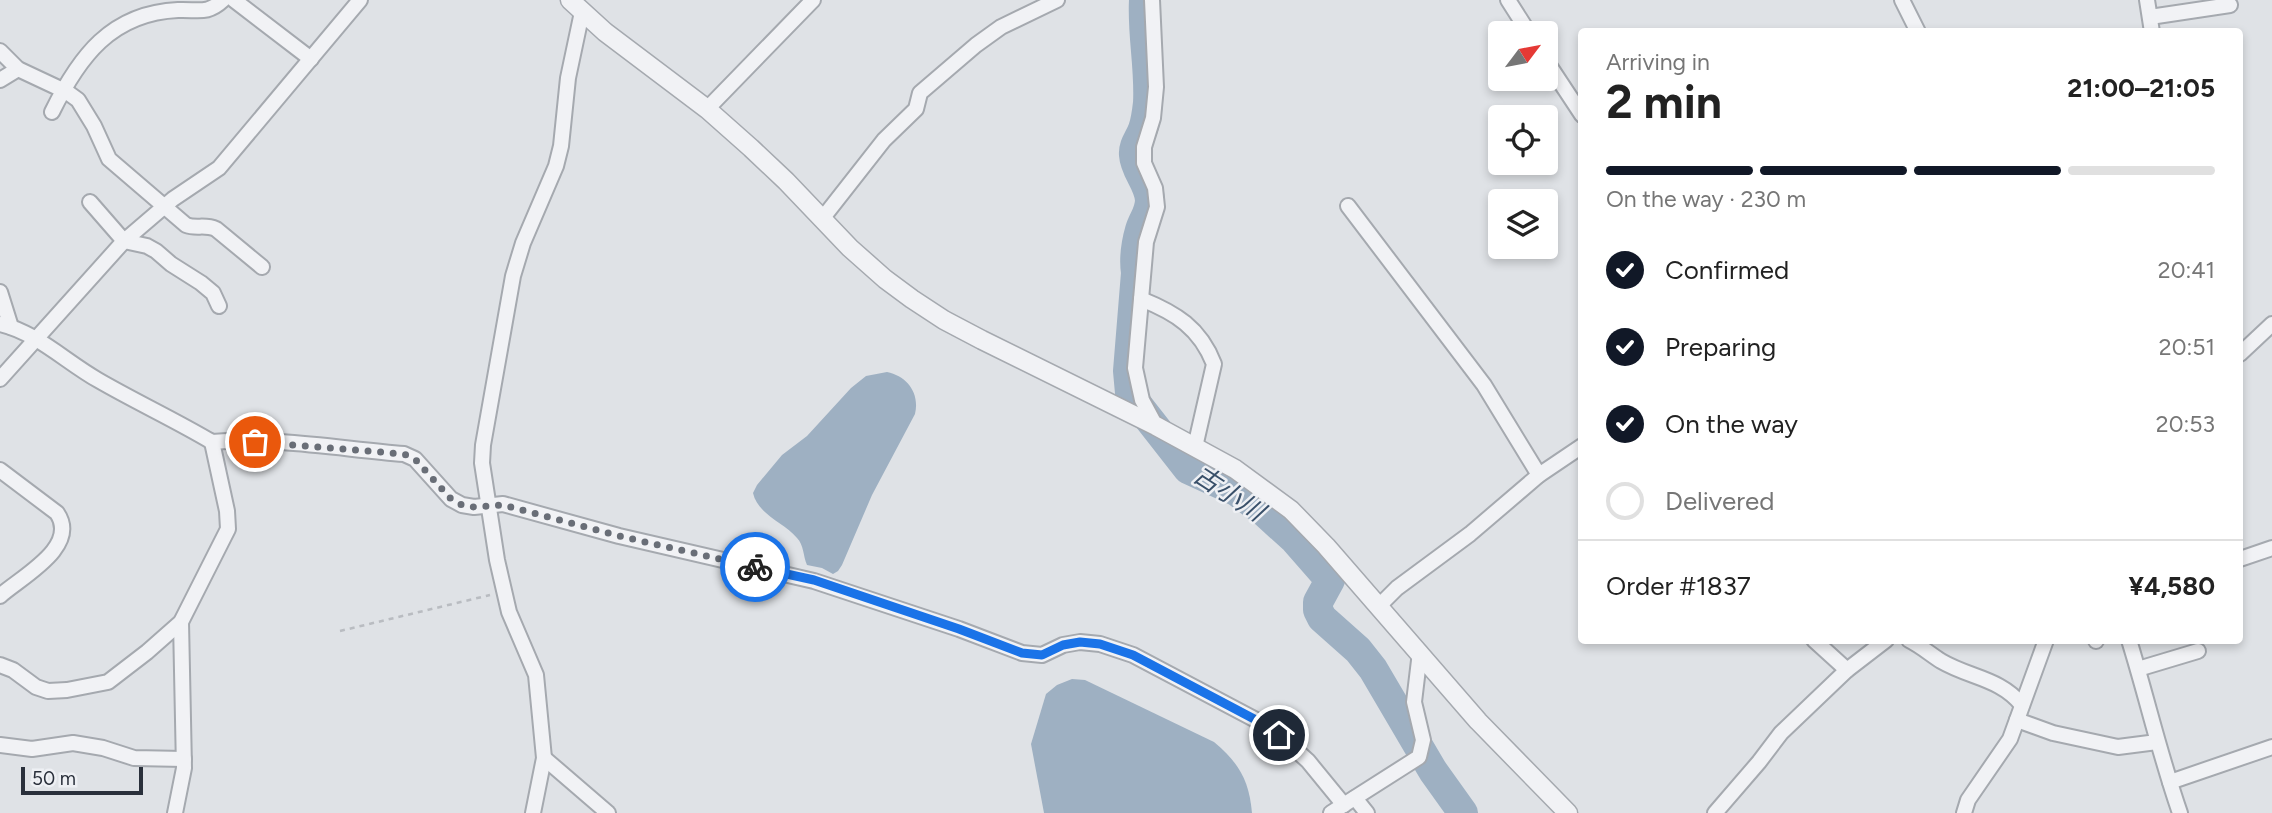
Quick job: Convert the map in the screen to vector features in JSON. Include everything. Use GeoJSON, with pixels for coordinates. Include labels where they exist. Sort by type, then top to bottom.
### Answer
{"type":"FeatureCollection","features":[{"type":"Feature","properties":{"kind":"street"},"geometry":{"type":"LineString","coordinates":[[52,112],[63,90],[97,43],[116,27],[163,12],[215,8],[223,0]]}},
{"type":"Feature","properties":{"kind":"street"},"geometry":{"type":"LineString","coordinates":[[233,0],[311,59]]}},
{"type":"Feature","properties":{"kind":"street"},"geometry":{"type":"LineString","coordinates":[[0,379],[124,240],[163,206],[219,168],[360,0]]}},
{"type":"Feature","properties":{"kind":"street"},"geometry":{"type":"LineString","coordinates":[[706,109],[813,0]]}},
{"type":"Feature","properties":{"kind":"street"},"geometry":{"type":"LineString","coordinates":[[822,219],[884,140],[916,109],[920,93],[1001,27],[1057,0]]}},
{"type":"Feature","properties":{"kind":"street"},"geometry":{"type":"LineString","coordinates":[[1152,0],[1156,87],[1153,118],[1144,147],[1144,163],[1155,188],[1157,207],[1146,242],[1135,368],[1142,400],[1156,426]]}},
{"type":"Feature","properties":{"kind":"street"},"geometry":{"type":"LineString","coordinates":[[1508,0],[1521,21]]}},
{"type":"Feature","properties":{"kind":"street"},"geometry":{"type":"LineString","coordinates":[[1902,0],[1916,28]]}},
{"type":"Feature","properties":{"kind":"street"},"geometry":{"type":"LineString","coordinates":[[2147,0],[2151,24],[2230,5]]}},
{"type":"Feature","properties":{"kind":"street"},"geometry":{"type":"LineString","coordinates":[[576,6],[605,32],[706,109],[786,181],[850,248],[885,279],[944,320],[1235,468],[1291,510],[1326,546],[1478,720],[1568,813]]}},
{"type":"Feature","properties":{"kind":"street"},"geometry":{"type":"LineString","coordinates":[[533,813],[544,758],[536,675],[509,612],[487,506],[482,463],[513,276],[523,243],[556,166],[561,146],[576,6]]}},
{"type":"Feature","properties":{"kind":"street"},"geometry":{"type":"LineString","coordinates":[[0,51],[18,69],[78,100],[109,159],[186,225],[216,229],[262,267]]}},
{"type":"Feature","properties":{"kind":"street"},"geometry":{"type":"LineString","coordinates":[[0,80],[18,69]]}},
{"type":"Feature","properties":{"kind":"street"},"geometry":{"type":"LineString","coordinates":[[1558,79],[1578,109]]}},
{"type":"Feature","properties":{"kind":"street"},"geometry":{"type":"LineString","coordinates":[[90,202],[124,240],[156,251],[213,293],[219,306]]}},
{"type":"Feature","properties":{"kind":"street"},"geometry":{"type":"LineString","coordinates":[[1348,206],[1483,385],[1539,475]]}},
{"type":"Feature","properties":{"kind":"street"},"geometry":{"type":"LineString","coordinates":[[0,292],[6,325],[34,339],[97,380],[212,442],[232,440],[404,454],[415,459],[451,499],[462,505],[503,505],[619,536],[814,580],[1022,653],[1042,655],[1063,645],[1080,642],[1100,644],[1122,651],[1256,720],[1279,735],[1350,801],[1367,813]]}},
{"type":"Feature","properties":{"kind":"street"},"geometry":{"type":"LineString","coordinates":[[1141,299],[1169,310],[1182,320],[1202,340],[1214,364],[1195,447]]}},
{"type":"Feature","properties":{"kind":"street"},"geometry":{"type":"LineString","coordinates":[[2243,351],[2272,324]]}},
{"type":"Feature","properties":{"kind":"street"},"geometry":{"type":"LineString","coordinates":[[0,665],[13,670],[36,687],[48,691],[108,682],[181,622],[228,529],[228,511],[212,442]]}},
{"type":"Feature","properties":{"kind":"street"},"geometry":{"type":"LineString","coordinates":[[1379,606],[1397,588],[1470,534],[1539,475],[1578,449]]}},
{"type":"Feature","properties":{"kind":"street"},"geometry":{"type":"LineString","coordinates":[[0,470],[57,513],[62,520],[63,530],[48,558],[0,596]]}},
{"type":"Feature","properties":{"kind":"street"},"geometry":{"type":"LineString","coordinates":[[2243,558],[2272,548]]}},
{"type":"Feature","properties":{"kind":"street"},"geometry":{"type":"LineString","coordinates":[[175,813],[184,768],[181,622]]}},
{"type":"Feature","properties":{"kind":"street"},"geometry":{"type":"LineString","coordinates":[[1818,644],[1847,670]]}},
{"type":"Feature","properties":{"kind":"street"},"geometry":{"type":"LineString","coordinates":[[1715,813],[1781,733],[1847,670],[1881,644]]}},
{"type":"Feature","properties":{"kind":"street"},"geometry":{"type":"LineString","coordinates":[[1915,644],[1942,662],[2003,687],[2022,705]]}},
{"type":"Feature","properties":{"kind":"street"},"geometry":{"type":"LineString","coordinates":[[1964,813],[1968,800],[2010,739],[2045,644]]}},
{"type":"Feature","properties":{"kind":"street"},"geometry":{"type":"LineString","coordinates":[[2130,644],[2180,813]]}},
{"type":"Feature","properties":{"kind":"street"},"geometry":{"type":"LineString","coordinates":[[2138,668],[2198,651]]}},
{"type":"Feature","properties":{"kind":"street"},"geometry":{"type":"LineString","coordinates":[[1331,813],[1419,757],[1423,740],[1414,702],[1420,652]]}},
{"type":"Feature","properties":{"kind":"street"},"geometry":{"type":"LineString","coordinates":[[2017,720],[2053,733],[2118,747],[2157,742]]}},
{"type":"Feature","properties":{"kind":"street"},"geometry":{"type":"LineString","coordinates":[[0,745],[32,749],[73,743],[103,748],[134,758],[184,759]]}},
{"type":"Feature","properties":{"kind":"street"},"geometry":{"type":"LineString","coordinates":[[2170,782],[2272,747]]}},
{"type":"Feature","properties":{"kind":"street"},"geometry":{"type":"LineString","coordinates":[[544,758],[608,813]]}},
{"type":"Feature","properties":{"kind":"path"},"geometry":{"type":"LineString","coordinates":[[340,631],[504,592]]}},
{"type":"Feature","properties":{"kind":"water"},"geometry":{"type":"Polygon","coordinates":[[[887,372],[901,377],[914,393],[915,414],[872,495],[842,565],[833,574],[807,565],[799,541],[792,532],[760,507],[753,493],[782,455],[807,436],[851,388],[866,376],[887,372]]]}},
{"type":"Feature","properties":{"kind":"water"},"geometry":{"type":"Polygon","coordinates":[[[1072,679],[1085,680],[1214,742],[1230,757],[1241,773],[1252,813],[1044,813],[1031,744],[1046,694],[1057,685],[1072,679]]]}},
{"type":"Feature","properties":{"kind":"waterway","name":"古小川"},"geometry":{"type":"LineString","coordinates":[[1144,0],[1148,103],[1145,123],[1134,155],[1150,200],[1136,252],[1128,371],[1130,393],[1188,469],[1236,491],[1263,511],[1295,540],[1330,580],[1318,602],[1322,618],[1358,650],[1373,669],[1433,771],[1463,813]]}},
{"type":"Feature","properties":{"kind":"way so far"},"geometry":{"type":"LineString","coordinates":[[255,442],[404,454],[415,459],[451,499],[462,505],[503,505],[619,536],[755,567]]}},
{"type":"Feature","properties":{"kind":"route"},"geometry":{"type":"LineString","coordinates":[[755,567],[814,580],[1022,653],[1042,655],[1063,645],[1080,642],[1100,644],[1133,655],[1256,720],[1279,735]]}}]}
